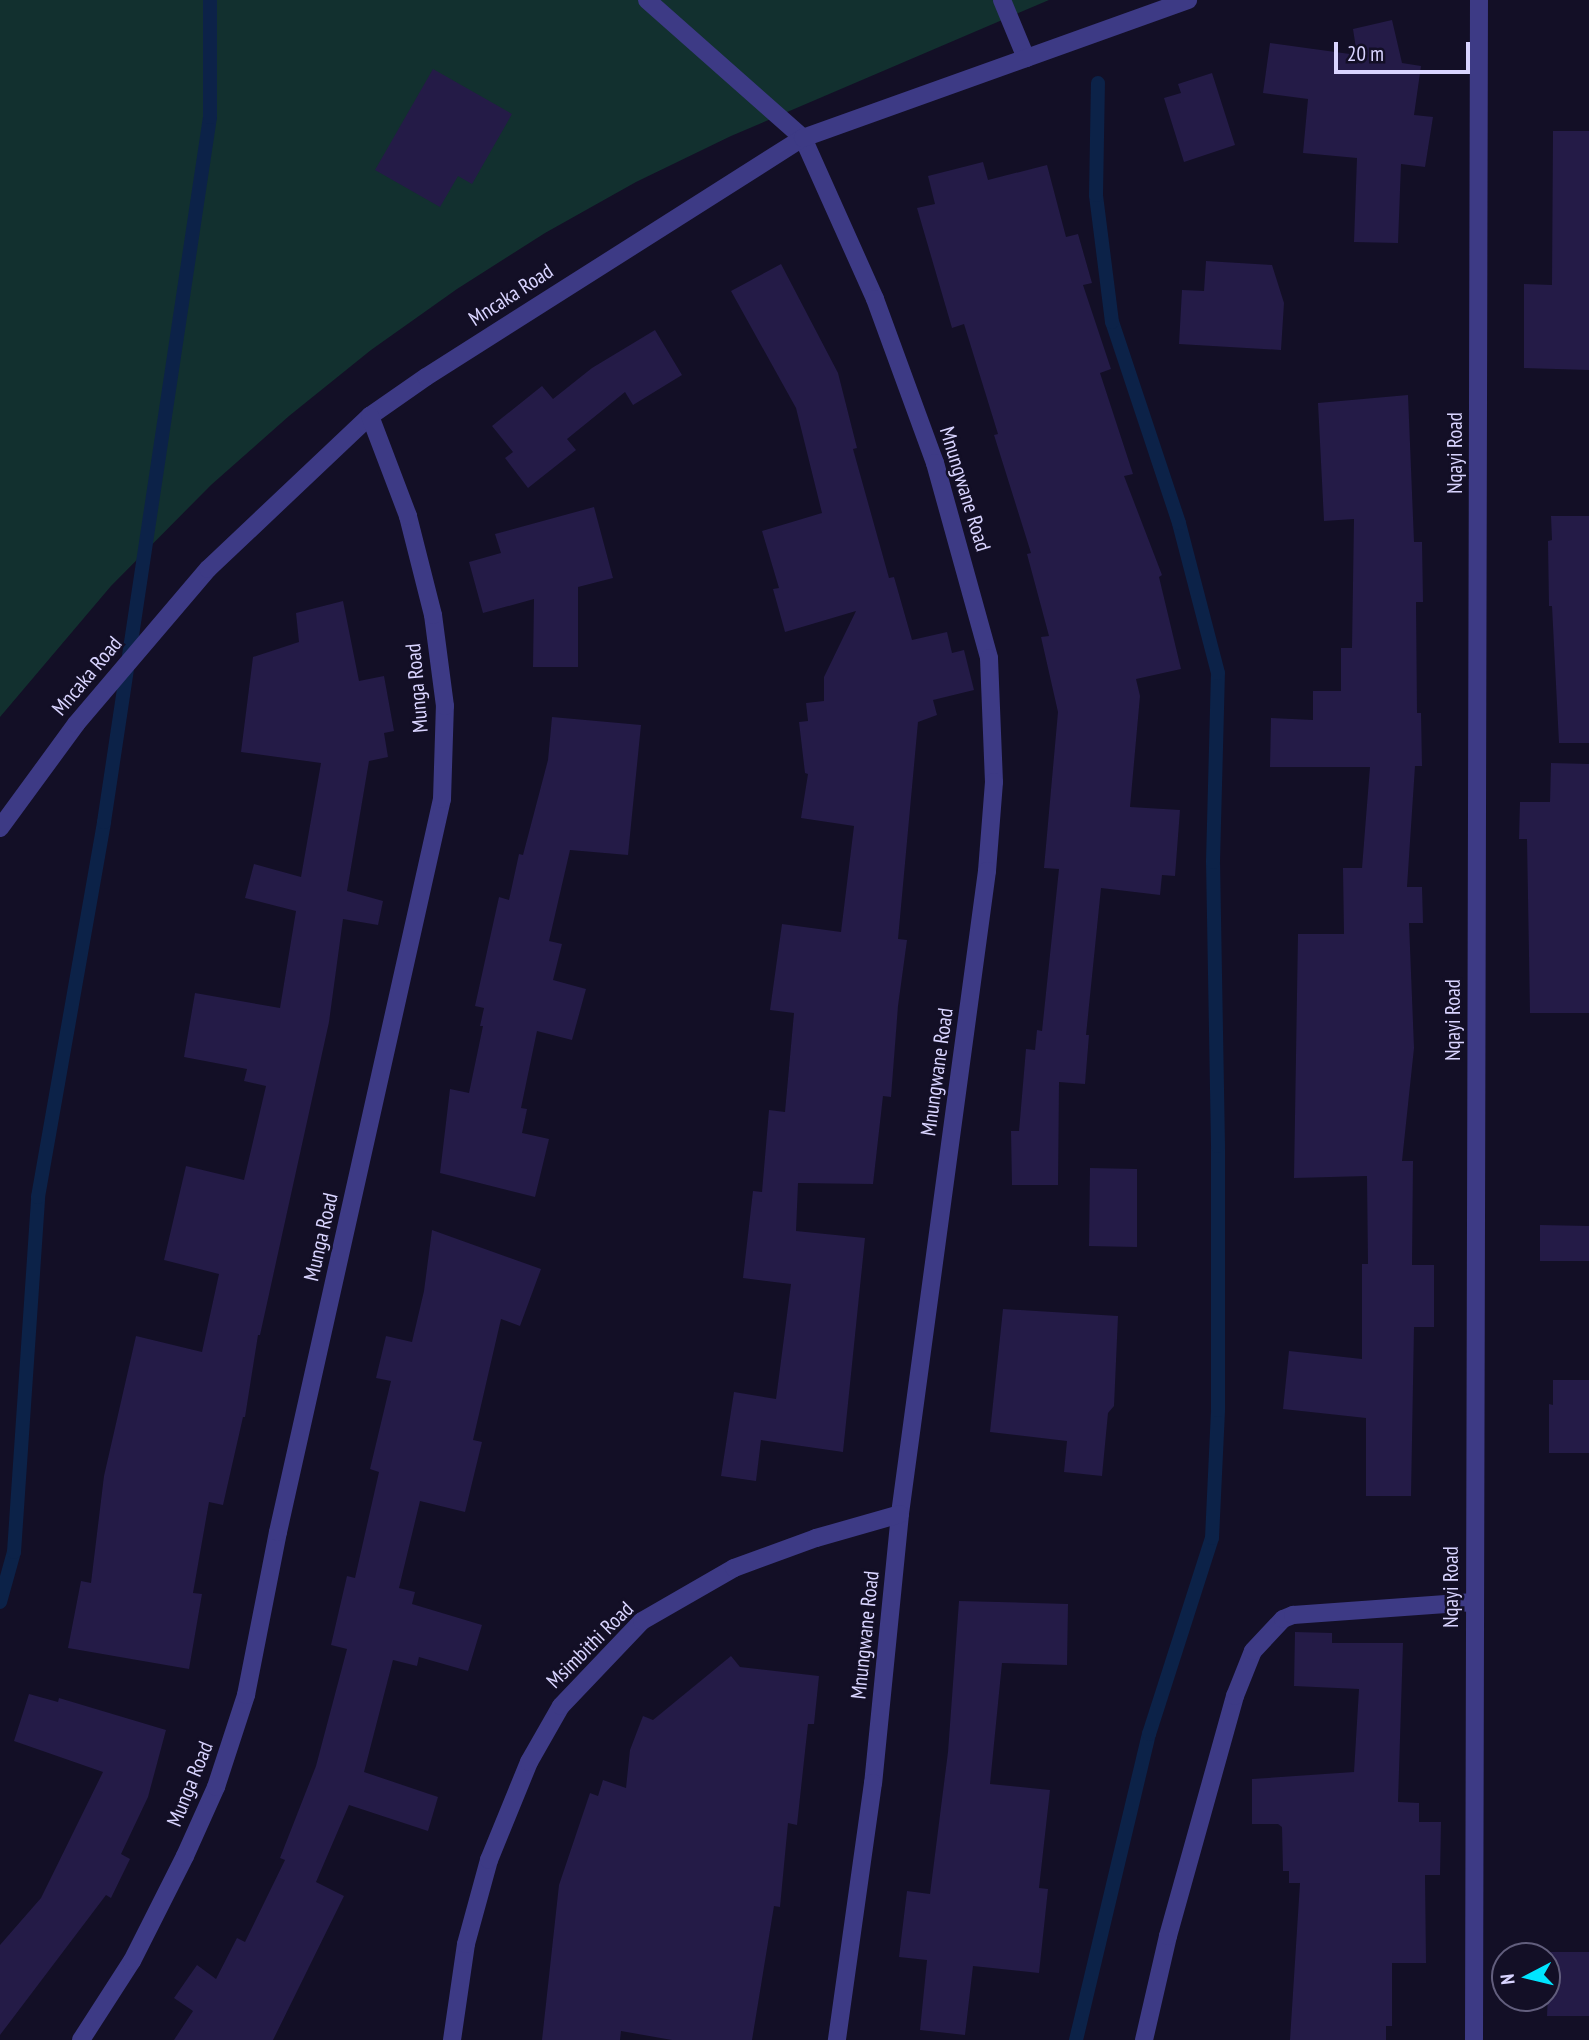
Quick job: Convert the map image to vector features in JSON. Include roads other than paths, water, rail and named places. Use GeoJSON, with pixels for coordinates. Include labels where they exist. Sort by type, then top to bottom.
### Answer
{"type":"FeatureCollection","features":[{"type":"Feature","properties":{"kind":"street"},"geometry":{"type":"LineString","coordinates":[[647,0],[803,138]]}},
{"type":"Feature","properties":{"kind":"street"},"geometry":{"type":"LineString","coordinates":[[1002,0],[1026,58]]}},
{"type":"Feature","properties":{"kind":"street","name":"Mncaka Road"},"geometry":{"type":"LineString","coordinates":[[0,828],[76,724],[208,569],[370,416],[437,370],[803,138],[1188,0]]}},
{"type":"Feature","properties":{"kind":"street","name":"Nqayi Road"},"geometry":{"type":"LineString","coordinates":[[1474,2040],[1479,0]]}},
{"type":"Feature","properties":{"kind":"street","name":"Mnungwane Road"},"geometry":{"type":"LineString","coordinates":[[803,138],[875,299],[935,463],[989,658],[994,782],[987,871],[900,1514],[873,1783],[837,2040]]}},
{"type":"Feature","properties":{"kind":"street","name":"Munga Road"},"geometry":{"type":"LineString","coordinates":[[81,2040],[132,1961],[185,1856],[216,1787],[246,1695],[278,1532],[442,799],[445,706],[433,615],[408,516],[370,416]]}},
{"type":"Feature","properties":{"kind":"street","name":"Msimbithi Road"},"geometry":{"type":"LineString","coordinates":[[452,2040],[466,1944],[489,1860],[529,1762],[561,1706],[642,1621],[734,1568],[816,1538],[900,1514]]}},
{"type":"Feature","properties":{"kind":"street"},"geometry":{"type":"LineString","coordinates":[[1144,2040],[1168,1936],[1235,1696],[1253,1651],[1263,1637],[1283,1619],[1293,1615],[1474,1602]]}},
{"type":"Feature","properties":{"kind":"waterway"},"geometry":{"type":"LineString","coordinates":[[0,1602],[14,1552],[38,1197],[104,822],[210,117],[210,0]]}},
{"type":"Feature","properties":{"kind":"waterway"},"geometry":{"type":"LineString","coordinates":[[1076,2040],[1149,1734],[1212,1538],[1218,1410],[1218,1146],[1213,862],[1218,673],[1179,523],[1112,322],[1096,195],[1098,83]]}}]}
